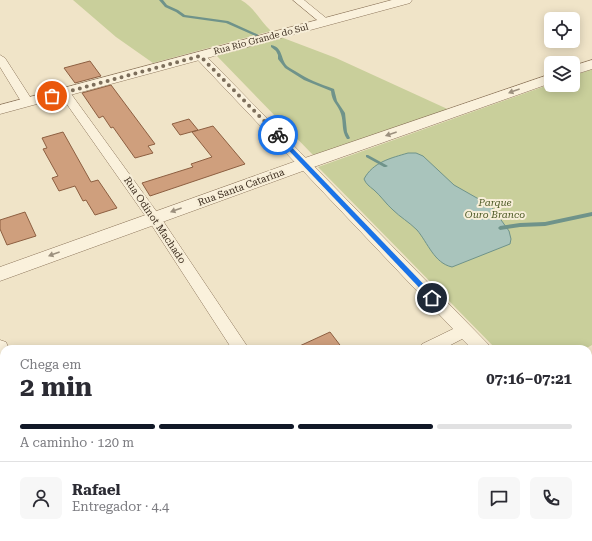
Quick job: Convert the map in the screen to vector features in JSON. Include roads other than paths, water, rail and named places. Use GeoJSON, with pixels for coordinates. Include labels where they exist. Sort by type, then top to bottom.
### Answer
{"type":"FeatureCollection","features":[{"type":"Feature","properties":{"kind":"street"},"geometry":{"type":"LineString","coordinates":[[298,0],[326,22]]}},
{"type":"Feature","properties":{"kind":"street","name":"Rua Rio Grande do Sul"},"geometry":{"type":"LineString","coordinates":[[0,110],[406,0]]}},
{"type":"Feature","properties":{"kind":"street"},"geometry":{"type":"LineString","coordinates":[[200,56],[478,345]]}},
{"type":"Feature","properties":{"kind":"street"},"geometry":{"type":"LineString","coordinates":[[0,58],[28,103]]}},
{"type":"Feature","properties":{"kind":"street"},"geometry":{"type":"LineString","coordinates":[[580,68],[592,64]]}},
{"type":"Feature","properties":{"kind":"street","name":"Rua Santa Catarina"},"geometry":{"type":"LineString","coordinates":[[0,274],[305,164],[544,80]]}},
{"type":"Feature","properties":{"kind":"street","name":"Rua Odinot Machado"},"geometry":{"type":"LineString","coordinates":[[65,93],[154,218],[238,345]]}},
{"type":"Feature","properties":{"kind":"street"},"geometry":{"type":"LineString","coordinates":[[436,345],[464,331]]}},
{"type":"Feature","properties":{"kind":"water"},"geometry":{"type":"Polygon","coordinates":[[[408,153],[416,153],[423,156],[454,185],[491,206],[509,231],[511,239],[510,244],[452,267],[440,261],[417,230],[390,208],[364,179],[372,168],[377,165],[389,159],[408,153]]]}},
{"type":"Feature","properties":{"kind":"waterway"},"geometry":{"type":"LineString","coordinates":[[161,0],[166,6],[184,16],[227,22],[259,36]]}},
{"type":"Feature","properties":{"kind":"waterway"},"geometry":{"type":"LineString","coordinates":[[272,46],[278,50],[280,59],[286,67],[305,79],[333,90],[335,101],[343,113],[345,132],[348,138]]}},
{"type":"Feature","properties":{"kind":"waterway"},"geometry":{"type":"LineString","coordinates":[[367,156],[386,166]]}},
{"type":"Feature","properties":{"kind":"waterway"},"geometry":{"type":"LineString","coordinates":[[500,228],[520,225],[545,224],[592,214]]}},
{"type":"Feature","properties":{"kind":"park label","name":"Parque Ouro Branco"},"geometry":{"type":"Point","coordinates":[495,208]}}]}
